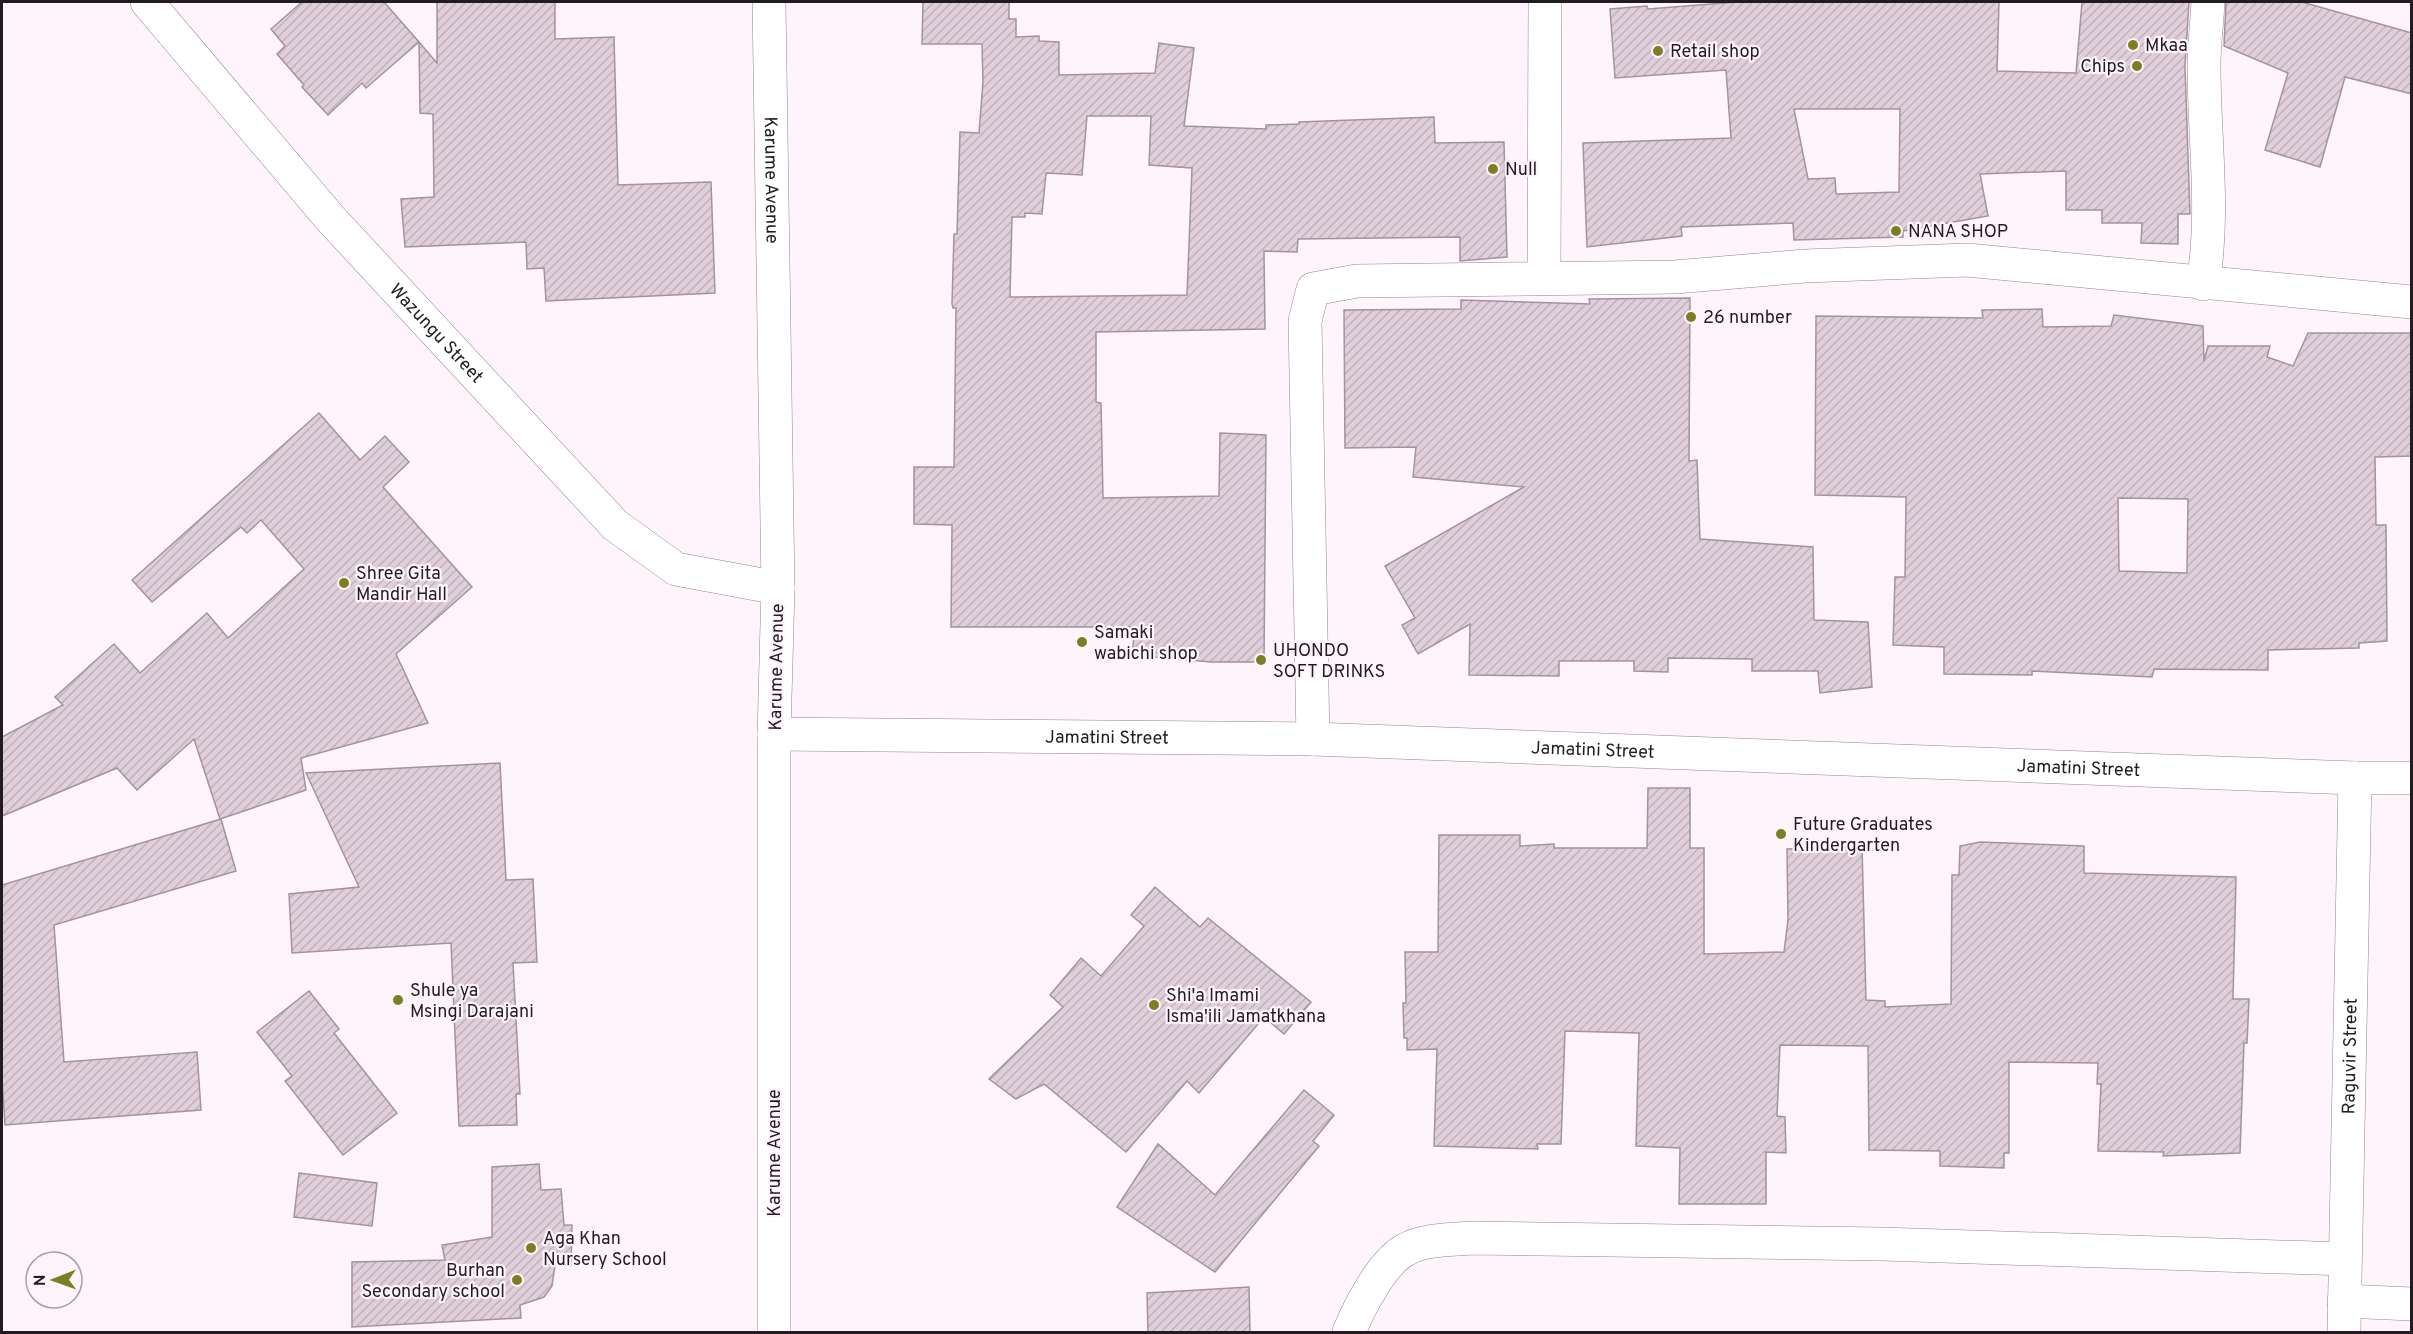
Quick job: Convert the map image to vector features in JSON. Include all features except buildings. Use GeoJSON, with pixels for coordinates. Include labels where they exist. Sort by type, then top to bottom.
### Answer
{"type":"FeatureCollection","features":[{"type":"Feature","properties":{"kind":"street","name":"Wazungu Street"},"geometry":{"type":"LineString","coordinates":[[147,2],[330,218],[615,525],[676,569],[778,588]]}},
{"type":"Feature","properties":{"kind":"street","name":"Karume Avenue"},"geometry":{"type":"LineString","coordinates":[[770,2],[778,588],[774,734],[774,1332]]}},
{"type":"Feature","properties":{"kind":"street"},"geometry":{"type":"LineString","coordinates":[[1544,277],[1545,2]]}},
{"type":"Feature","properties":{"kind":"street"},"geometry":{"type":"LineString","coordinates":[[2203,284],[2208,238],[2209,184],[2204,66],[2208,2]]}},
{"type":"Feature","properties":{"kind":"street"},"geometry":{"type":"LineString","coordinates":[[1313,739],[1305,321],[1313,289],[1357,281],[1675,277],[1805,266],[1967,260],[2412,302]]}},
{"type":"Feature","properties":{"kind":"street","name":"Jamatini Street"},"geometry":{"type":"LineString","coordinates":[[774,734],[1313,739],[2355,778],[2412,778]]}},
{"type":"Feature","properties":{"kind":"street","name":"Raguvir Street"},"geometry":{"type":"LineString","coordinates":[[2344,1317],[2355,778]]}},
{"type":"Feature","properties":{"kind":"street"},"geometry":{"type":"LineString","coordinates":[[1349,1332],[1382,1273],[1397,1255],[1408,1248],[1424,1244],[1472,1238],[1870,1244],[2345,1259]]}},
{"type":"Feature","properties":{"kind":"street"},"geometry":{"type":"LineString","coordinates":[[2344,1317],[2412,1304]]}},
{"type":"Feature","properties":{"kind":"place","name":"Mkaa"},"geometry":{"type":"Point","coordinates":[2133,45]}},
{"type":"Feature","properties":{"kind":"place","name":"Retail shop"},"geometry":{"type":"Point","coordinates":[1658,51]}},
{"type":"Feature","properties":{"kind":"place","name":"Chips"},"geometry":{"type":"Point","coordinates":[2137,66]}},
{"type":"Feature","properties":{"kind":"place","name":"Null"},"geometry":{"type":"Point","coordinates":[1493,169]}},
{"type":"Feature","properties":{"kind":"place","name":"NANA SHOP"},"geometry":{"type":"Point","coordinates":[1896,231]}},
{"type":"Feature","properties":{"kind":"place","name":"26 number"},"geometry":{"type":"Point","coordinates":[1691,317]}},
{"type":"Feature","properties":{"kind":"place","name":"Shree Gita Mandir Hall"},"geometry":{"type":"Point","coordinates":[344,583]}},
{"type":"Feature","properties":{"kind":"place","name":"Samaki wabichi shop"},"geometry":{"type":"Point","coordinates":[1082,642]}},
{"type":"Feature","properties":{"kind":"place","name":"UHONDO SOFT DRINKS"},"geometry":{"type":"Point","coordinates":[1261,660]}},
{"type":"Feature","properties":{"kind":"place","name":"Future Graduates Kindergarten"},"geometry":{"type":"Point","coordinates":[1781,834]}},
{"type":"Feature","properties":{"kind":"place","name":"Shule ya Msingi Darajani"},"geometry":{"type":"Point","coordinates":[398,1000]}},
{"type":"Feature","properties":{"kind":"place","name":"Shi'a Imami Isma'ili Jamatkhana"},"geometry":{"type":"Point","coordinates":[1154,1005]}},
{"type":"Feature","properties":{"kind":"place","name":"Aga Khan Nursery School"},"geometry":{"type":"Point","coordinates":[531,1248]}},
{"type":"Feature","properties":{"kind":"place","name":"Burhan Secondary school"},"geometry":{"type":"Point","coordinates":[517,1280]}}]}
